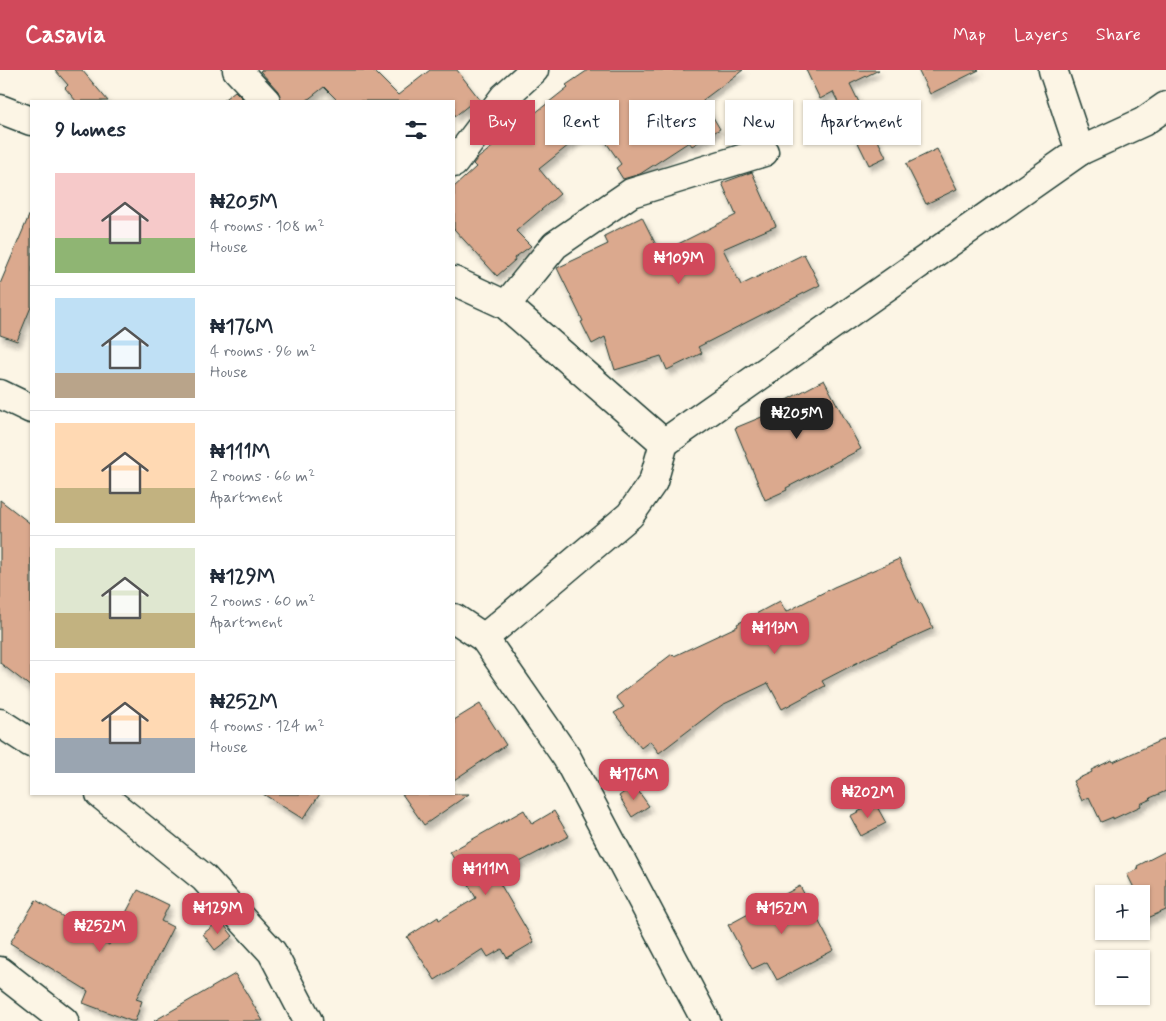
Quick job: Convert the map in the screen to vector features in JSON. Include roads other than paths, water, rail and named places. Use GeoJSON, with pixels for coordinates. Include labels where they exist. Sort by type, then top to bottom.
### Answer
{"type":"FeatureCollection","features":[{"type":"Feature","properties":{"kind":"street"},"geometry":{"type":"LineString","coordinates":[[237,70],[265,100]]}},
{"type":"Feature","properties":{"kind":"street"},"geometry":{"type":"LineString","coordinates":[[455,163],[504,97],[534,70]]}},
{"type":"Feature","properties":{"kind":"street"},"geometry":{"type":"LineString","coordinates":[[1053,70],[1080,150]]}},
{"type":"Feature","properties":{"kind":"street"},"geometry":{"type":"LineString","coordinates":[[484,638],[630,515],[653,482],[664,443],[1080,150],[1143,122],[1166,106]]}},
{"type":"Feature","properties":{"kind":"street"},"geometry":{"type":"LineString","coordinates":[[0,109],[30,121]]}},
{"type":"Feature","properties":{"kind":"street"},"geometry":{"type":"LineString","coordinates":[[506,306],[555,245],[631,193],[764,152]]}},
{"type":"Feature","properties":{"kind":"street"},"geometry":{"type":"LineString","coordinates":[[455,281],[506,306],[664,443]]}},
{"type":"Feature","properties":{"kind":"street"},"geometry":{"type":"LineString","coordinates":[[0,394],[30,409]]}},
{"type":"Feature","properties":{"kind":"street"},"geometry":{"type":"LineString","coordinates":[[455,619],[484,638],[567,758],[706,1021]]}},
{"type":"Feature","properties":{"kind":"street"},"geometry":{"type":"LineString","coordinates":[[0,723],[30,742]]}},
{"type":"Feature","properties":{"kind":"street"},"geometry":{"type":"LineString","coordinates":[[101,795],[204,878],[260,938],[272,952],[308,1021]]}},
{"type":"Feature","properties":{"kind":"street"},"geometry":{"type":"LineString","coordinates":[[0,971],[64,1021]]}}]}
